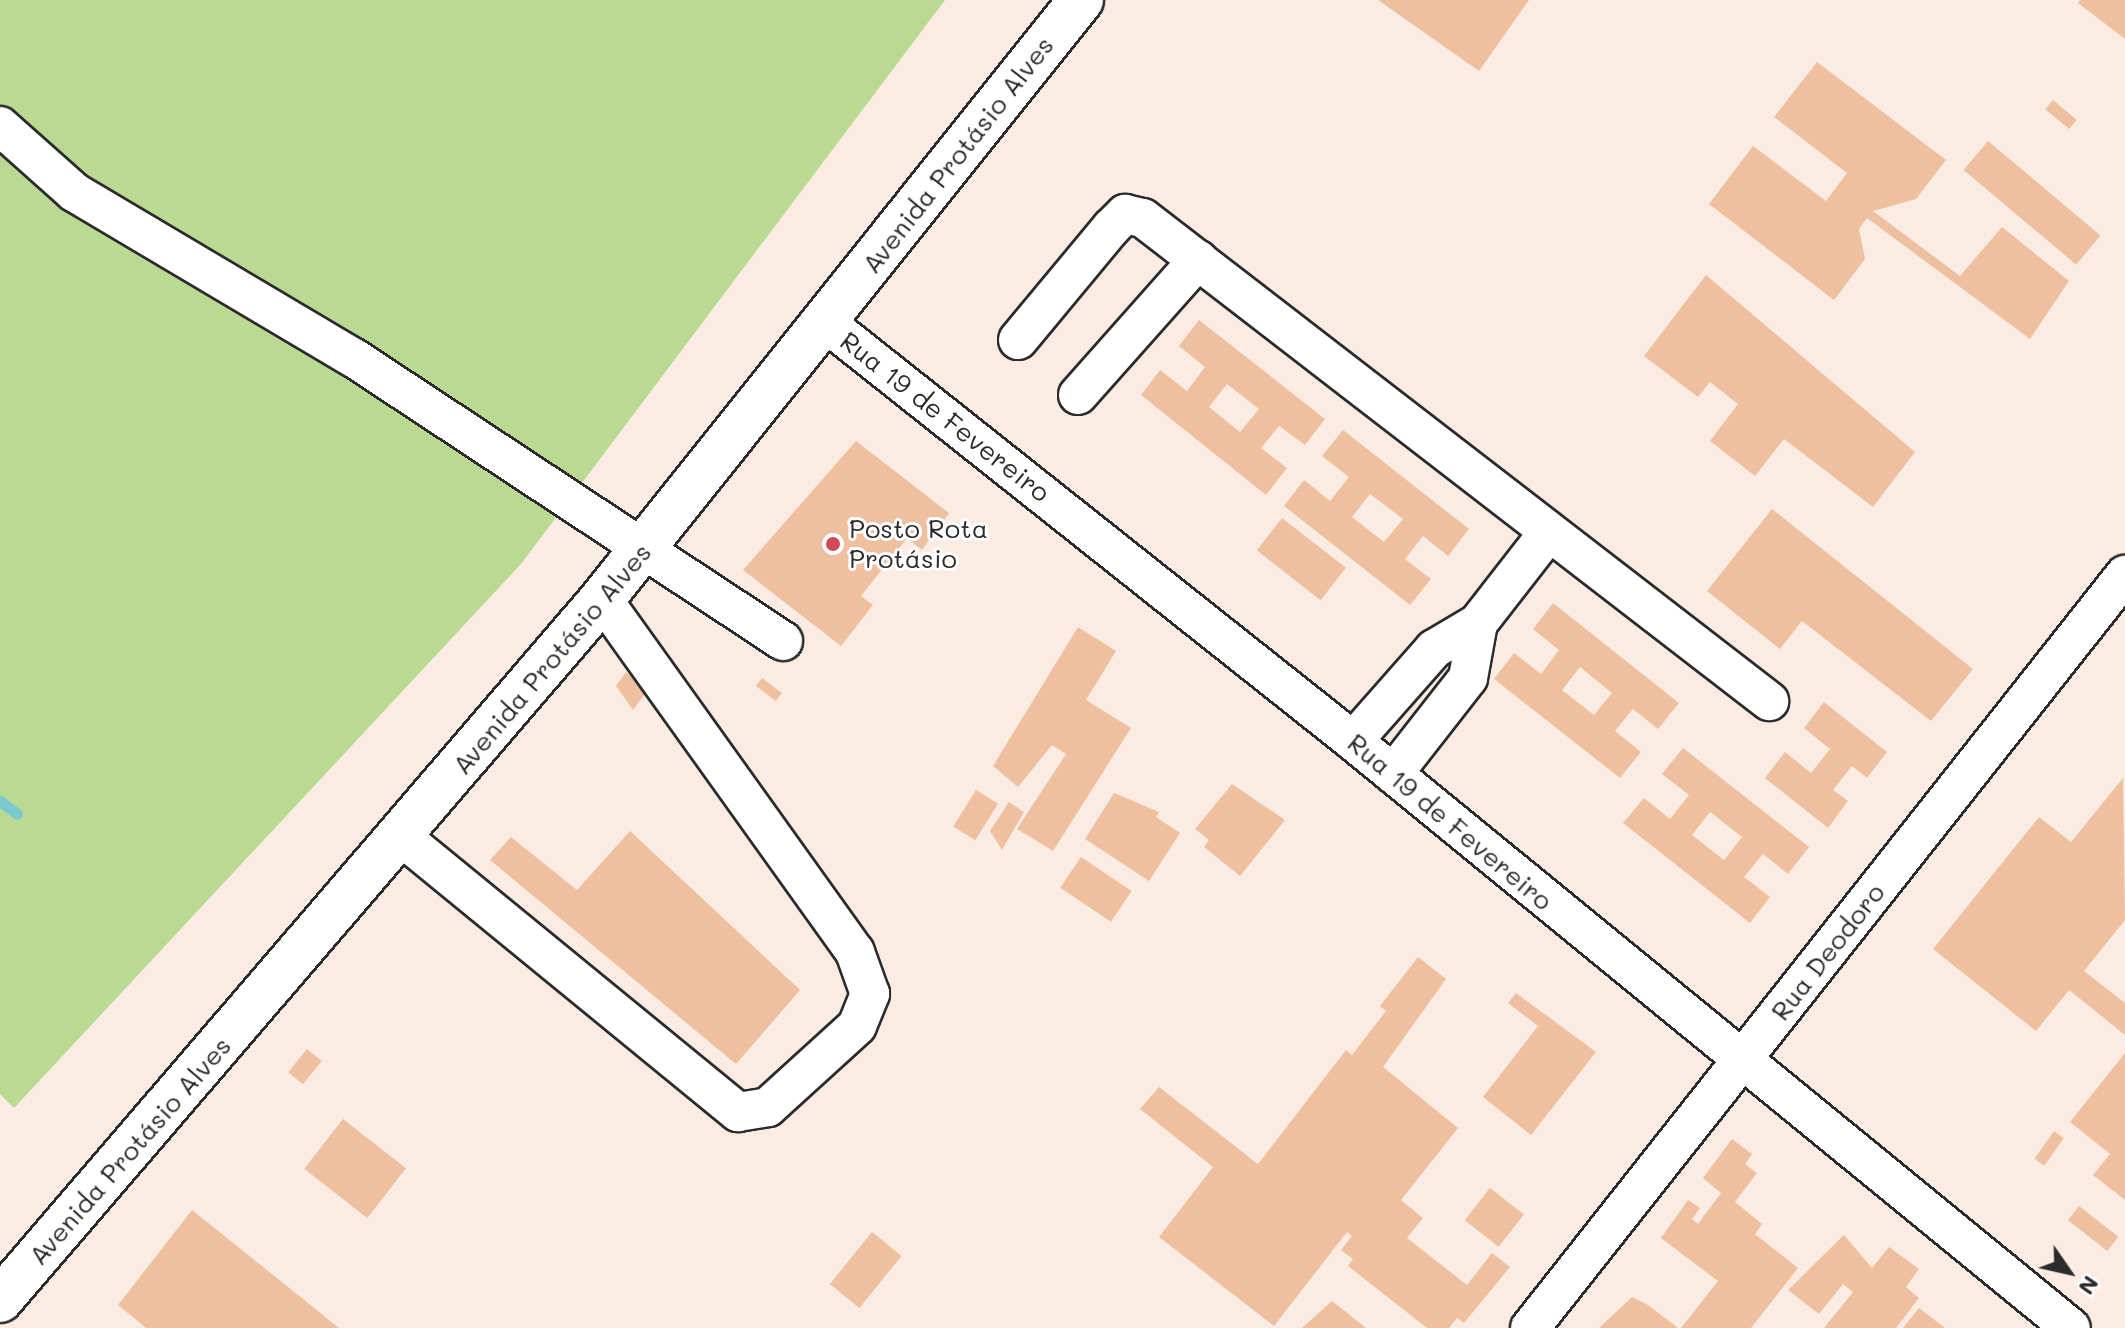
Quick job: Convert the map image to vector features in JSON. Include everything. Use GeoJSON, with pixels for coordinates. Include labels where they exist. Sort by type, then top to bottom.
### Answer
{"type":"FeatureCollection","features":[{"type":"Feature","properties":{"kind":"main road","name":"Avenida Protásio Alves"},"geometry":{"type":"LineString","coordinates":[[0,1300],[403,838],[642,551],[1081,0]]}},
{"type":"Feature","properties":{"kind":"street"},"geometry":{"type":"LineString","coordinates":[[0,126],[74,192],[354,358],[642,551],[783,641]]}},
{"type":"Feature","properties":{"kind":"street"},"geometry":{"type":"LineString","coordinates":[[1018,340],[1125,214],[1143,218],[1769,701]]}},
{"type":"Feature","properties":{"kind":"street"},"geometry":{"type":"LineString","coordinates":[[1078,395],[1198,260]]}},
{"type":"Feature","properties":{"kind":"street","name":"Rua 19 de Fevereiro"},"geometry":{"type":"LineString","coordinates":[[825,322],[1353,741],[1740,1063],[2071,1328]]}},
{"type":"Feature","properties":{"kind":"street"},"geometry":{"type":"LineString","coordinates":[[1353,741],[1434,649],[1478,623],[1548,533]]}},
{"type":"Feature","properties":{"kind":"street","name":"Rua Deodoro"},"geometry":{"type":"LineString","coordinates":[[1530,1328],[2125,575]]}},
{"type":"Feature","properties":{"kind":"street"},"geometry":{"type":"LineString","coordinates":[[403,838],[738,1112],[768,1107],[857,1026],[870,994],[855,952],[602,599]]}},
{"type":"Feature","properties":{"kind":"street"},"geometry":{"type":"LineString","coordinates":[[1393,774],[1468,678],[1478,623]]}},
{"type":"Feature","properties":{"kind":"green space"},"geometry":{"type":"Polygon","coordinates":[[[0,0],[945,0],[521,564],[14,1108],[0,1094],[0,0]]]}},
{"type":"Feature","properties":{"kind":"building"},"geometry":{"type":"Polygon","coordinates":[[[1378,0],[1529,0],[1479,71],[1378,0]]]}},
{"type":"Feature","properties":{"kind":"building"},"geometry":{"type":"Polygon","coordinates":[[[2080,0],[2125,0],[2125,39],[2078,3],[2080,0]]]}},
{"type":"Feature","properties":{"kind":"building"},"geometry":{"type":"Polygon","coordinates":[[[1817,62],[1946,160],[1916,199],[1873,211],[1960,276],[2002,227],[2069,281],[2030,339],[1867,218],[1859,229],[1865,259],[1834,300],[1709,204],[1753,146],[1826,201],[1847,173],[1774,117],[1817,62]]]}},
{"type":"Feature","properties":{"kind":"building"},"geometry":{"type":"Polygon","coordinates":[[[2053,100],[2077,120],[2069,129],[2045,109],[2053,100]]]}},
{"type":"Feature","properties":{"kind":"building"},"geometry":{"type":"Polygon","coordinates":[[[1988,141],[2101,235],[2076,265],[1964,170],[1988,141]]]}},
{"type":"Feature","properties":{"kind":"building"},"geometry":{"type":"Polygon","coordinates":[[[1706,275],[1915,452],[1873,507],[1784,439],[1755,476],[1710,441],[1738,404],[1710,382],[1698,397],[1644,356],[1706,275]]]}},
{"type":"Feature","properties":{"kind":"building"},"geometry":{"type":"Polygon","coordinates":[[[1199,320],[1325,419],[1305,445],[1279,426],[1261,448],[1287,468],[1266,495],[1141,395],[1160,370],[1187,391],[1205,367],[1179,346],[1199,320]],[[1227,384],[1209,407],[1240,432],[1259,409],[1227,384]]]}},
{"type":"Feature","properties":{"kind":"building"},"geometry":{"type":"Polygon","coordinates":[[[1343,430],[1469,529],[1448,556],[1423,536],[1405,559],[1431,579],[1410,605],[1284,506],[1304,480],[1330,501],[1349,477],[1322,456],[1343,430]],[[1370,494],[1352,517],[1384,542],[1403,519],[1370,494]]]}},
{"type":"Feature","properties":{"kind":"building","name":"Posto Rota Protásio"},"geometry":{"type":"Polygon","coordinates":[[[856,441],[949,513],[922,550],[907,538],[861,596],[873,605],[841,646],[743,570],[856,441]]]}},
{"type":"Feature","properties":{"kind":"building"},"geometry":{"type":"Polygon","coordinates":[[[1772,509],[1973,669],[1931,721],[1802,621],[1780,649],[1707,591],[1772,509]]]}},
{"type":"Feature","properties":{"kind":"building"},"geometry":{"type":"Polygon","coordinates":[[[1282,518],[1346,568],[1321,600],[1257,550],[1282,518]]]}},
{"type":"Feature","properties":{"kind":"building"},"geometry":{"type":"Polygon","coordinates":[[[1553,603],[1679,703],[1658,729],[1633,709],[1615,731],[1641,752],[1620,778],[1494,679],[1514,653],[1541,674],[1559,650],[1533,629],[1553,603]],[[1580,667],[1562,690],[1594,715],[1612,693],[1580,667]]]}},
{"type":"Feature","properties":{"kind":"building"},"geometry":{"type":"Polygon","coordinates":[[[1078,627],[1116,651],[1086,700],[1131,728],[1053,851],[1017,829],[1066,754],[1052,745],[1018,787],[993,766],[1078,627]]]}},
{"type":"Feature","properties":{"kind":"building"},"geometry":{"type":"Polygon","coordinates":[[[626,672],[647,691],[633,710],[616,686],[626,672]]]}},
{"type":"Feature","properties":{"kind":"building"},"geometry":{"type":"Polygon","coordinates":[[[762,678],[782,693],[776,701],[756,686],[762,678]]]}},
{"type":"Feature","properties":{"kind":"building"},"geometry":{"type":"Polygon","coordinates":[[[1824,702],[1887,752],[1867,778],[1852,766],[1833,790],[1848,801],[1828,828],[1765,778],[1785,752],[1811,773],[1830,749],[1804,728],[1824,702]]]}},
{"type":"Feature","properties":{"kind":"building"},"geometry":{"type":"Polygon","coordinates":[[[1683,748],[1809,847],[1788,874],[1763,854],[1744,877],[1770,897],[1750,923],[1623,823],[1644,798],[1670,819],[1689,795],[1662,774],[1683,748]],[[1710,812],[1692,835],[1724,860],[1742,837],[1710,812]]]}},
{"type":"Feature","properties":{"kind":"building"},"geometry":{"type":"Polygon","coordinates":[[[2123,778],[2125,920],[2084,971],[2125,1003],[2125,1035],[2069,990],[2036,1031],[1933,949],[2039,817],[2071,842],[2123,778]]]}},
{"type":"Feature","properties":{"kind":"building"},"geometry":{"type":"Polygon","coordinates":[[[1232,784],[1285,820],[1240,876],[1204,847],[1209,840],[1195,829],[1232,784]]]}},
{"type":"Feature","properties":{"kind":"building"},"geometry":{"type":"Polygon","coordinates":[[[976,790],[998,804],[975,840],[953,826],[976,790]]]}},
{"type":"Feature","properties":{"kind":"building"},"geometry":{"type":"Polygon","coordinates":[[[1114,793],[1159,812],[1156,817],[1180,833],[1149,881],[1085,839],[1114,793]]]}},
{"type":"Feature","properties":{"kind":"building"},"geometry":{"type":"Polygon","coordinates":[[[1009,802],[1024,812],[1002,850],[990,831],[1009,802]]]}},
{"type":"Feature","properties":{"kind":"building"},"geometry":{"type":"Polygon","coordinates":[[[630,831],[800,990],[736,1064],[490,860],[511,837],[577,890],[630,831]]]}},
{"type":"Feature","properties":{"kind":"building"},"geometry":{"type":"Polygon","coordinates":[[[1081,857],[1132,891],[1111,922],[1060,888],[1081,857]]]}},
{"type":"Feature","properties":{"kind":"building"},"geometry":{"type":"Polygon","coordinates":[[[1418,957],[1446,979],[1383,1067],[1458,1128],[1401,1200],[1423,1218],[1407,1238],[1467,1285],[1492,1253],[1510,1267],[1464,1323],[1457,1318],[1449,1328],[1427,1328],[1348,1266],[1353,1259],[1341,1250],[1352,1236],[1347,1232],[1274,1326],[1159,1237],[1213,1167],[1140,1109],[1159,1087],[1258,1164],[1346,1050],[1352,1055],[1386,1011],[1380,1006],[1418,957]]]}},
{"type":"Feature","properties":{"kind":"building"},"geometry":{"type":"Polygon","coordinates":[[[1516,993],[1596,1052],[1531,1135],[1483,1097],[1538,1026],[1508,1003],[1516,993]]]}},
{"type":"Feature","properties":{"kind":"building"},"geometry":{"type":"Polygon","coordinates":[[[307,1049],[322,1061],[303,1084],[288,1072],[307,1049]]]}},
{"type":"Feature","properties":{"kind":"building"},"geometry":{"type":"Polygon","coordinates":[[[2125,1053],[2125,1200],[2093,1175],[2110,1154],[2070,1122],[2125,1053]]]}},
{"type":"Feature","properties":{"kind":"building"},"geometry":{"type":"Polygon","coordinates":[[[343,1119],[406,1168],[367,1218],[304,1169],[343,1119]]]}},
{"type":"Feature","properties":{"kind":"building"},"geometry":{"type":"Polygon","coordinates":[[[2054,1131],[2064,1138],[2044,1166],[2034,1159],[2054,1131]]]}},
{"type":"Feature","properties":{"kind":"building"},"geometry":{"type":"Polygon","coordinates":[[[1732,1139],[1752,1154],[1745,1164],[1757,1173],[1735,1202],[1762,1224],[1755,1234],[1798,1268],[1751,1328],[1681,1328],[1718,1281],[1661,1238],[1688,1200],[1700,1208],[1692,1219],[1698,1224],[1721,1193],[1703,1178],[1732,1139]]]}},
{"type":"Feature","properties":{"kind":"building"},"geometry":{"type":"Polygon","coordinates":[[[1490,1188],[1524,1214],[1499,1247],[1465,1220],[1490,1188]]]}},
{"type":"Feature","properties":{"kind":"building"},"geometry":{"type":"Polygon","coordinates":[[[2079,1206],[2118,1237],[2107,1251],[2068,1220],[2079,1206]]]}},
{"type":"Feature","properties":{"kind":"building"},"geometry":{"type":"Polygon","coordinates":[[[192,1210],[339,1328],[146,1328],[118,1305],[192,1210]]]}},
{"type":"Feature","properties":{"kind":"building"},"geometry":{"type":"Polygon","coordinates":[[[872,1232],[902,1256],[859,1308],[830,1284],[872,1232]]]}},
{"type":"Feature","properties":{"kind":"building"},"geometry":{"type":"Polygon","coordinates":[[[1844,1235],[1872,1268],[1889,1247],[1919,1269],[1906,1287],[1919,1298],[1896,1328],[1824,1328],[1853,1292],[1843,1284],[1819,1314],[1788,1290],[1844,1235]]]}},
{"type":"Feature","properties":{"kind":"building"},"geometry":{"type":"Polygon","coordinates":[[[1632,1297],[1648,1305],[1678,1328],[1599,1328],[1632,1297]]]}},
{"type":"Feature","properties":{"kind":"building"},"geometry":{"type":"Polygon","coordinates":[[[1332,1301],[1366,1328],[1302,1328],[1332,1301]]]}},
{"type":"Feature","properties":{"kind":"building"},"geometry":{"type":"Polygon","coordinates":[[[1919,1308],[1945,1328],[1903,1328],[1919,1308]]]}},
{"type":"Feature","properties":{"kind":"waterway"},"geometry":{"type":"LineString","coordinates":[[0,801],[17,814]]}},
{"type":"Feature","properties":{"kind":"place","name":"Posto Rota Protásio"},"geometry":{"type":"Point","coordinates":[833,544]}}]}
